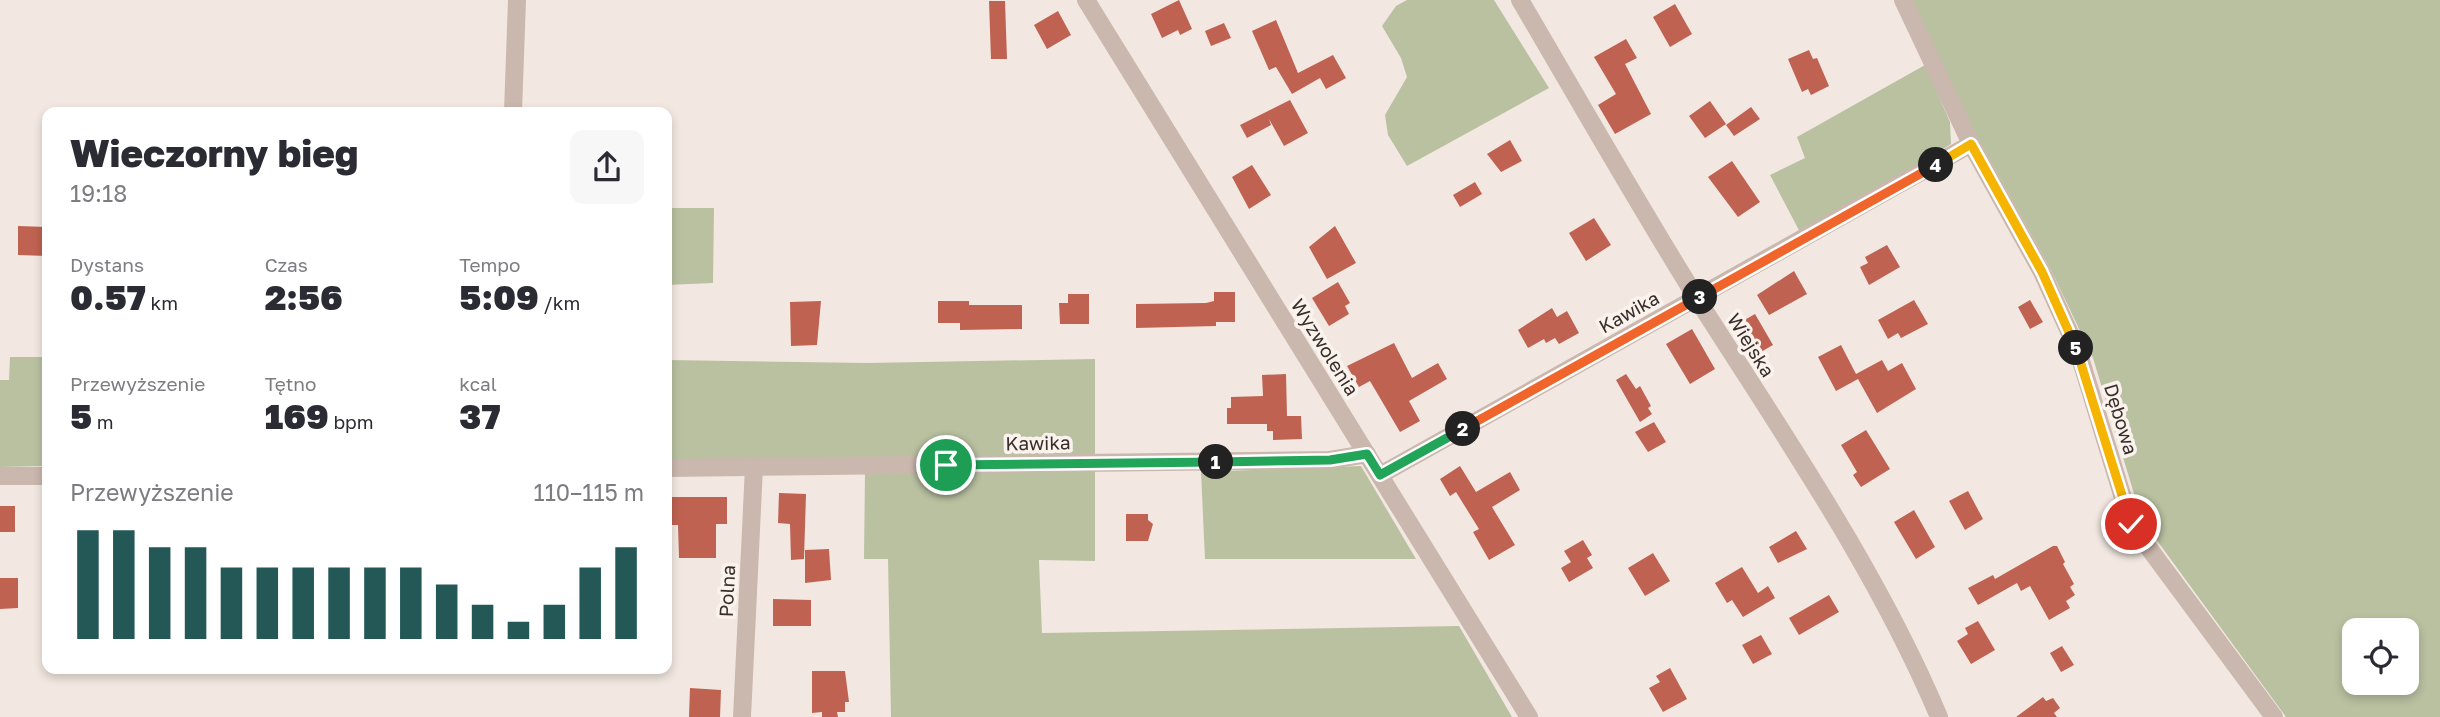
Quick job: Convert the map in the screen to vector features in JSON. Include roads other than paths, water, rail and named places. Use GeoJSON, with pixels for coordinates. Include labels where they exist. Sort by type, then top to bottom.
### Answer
{"type":"FeatureCollection","features":[{"type":"Feature","properties":{"kind":"street"},"geometry":{"type":"LineString","coordinates":[[513,107],[517,0]]}},
{"type":"Feature","properties":{"kind":"street","name":"Wyzwolenia"},"geometry":{"type":"LineString","coordinates":[[1086,0],[1529,717]]}},
{"type":"Feature","properties":{"kind":"street","name":"Wiejska"},"geometry":{"type":"LineString","coordinates":[[1520,0],[1697,299],[1821,496],[1919,670],[1938,717]]}},
{"type":"Feature","properties":{"kind":"street","name":"Dębowa"},"geometry":{"type":"LineString","coordinates":[[1903,0],[1971,144],[2042,272],[2078,352],[2131,524],[2274,717]]}},
{"type":"Feature","properties":{"kind":"street","name":"Kawika"},"geometry":{"type":"LineString","coordinates":[[1380,475],[1971,144]]}},
{"type":"Feature","properties":{"kind":"street","name":"Kawika"},"geometry":{"type":"LineString","coordinates":[[672,468],[1330,460],[1367,454]]}},
{"type":"Feature","properties":{"kind":"street","name":"Polna"},"geometry":{"type":"LineString","coordinates":[[742,717],[754,467]]}},
{"type":"Feature","properties":{"kind":"street"},"geometry":{"type":"LineString","coordinates":[[0,476],[42,476]]}}]}
